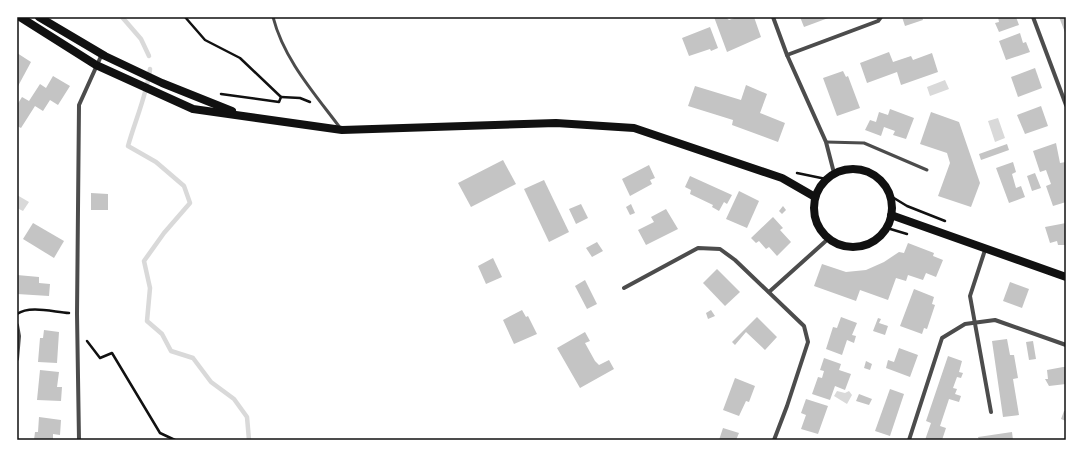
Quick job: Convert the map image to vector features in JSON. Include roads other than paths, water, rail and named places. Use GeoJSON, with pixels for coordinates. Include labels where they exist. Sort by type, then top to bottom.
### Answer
{"type":"FeatureCollection","features":[{"type":"Feature","properties":{"kind":"main road"},"geometry":{"type":"LineString","coordinates":[[20,17],[96,65],[193,109],[342,130],[556,123],[634,128],[782,178],[815,197]]}},
{"type":"Feature","properties":{"kind":"main road"},"geometry":{"type":"LineString","coordinates":[[39,17],[102,54],[139,72],[244,116]]}},
{"type":"Feature","properties":{"kind":"main road"},"geometry":{"type":"LineString","coordinates":[[846,169],[859,169],[871,173],[881,181],[888,191],[892,203],[892,215],[887,228],[878,238],[866,245],[853,248],[840,245],[828,239],[820,230],[815,220],[813,208],[815,197],[826,179],[834,173],[846,169]]}},
{"type":"Feature","properties":{"kind":"main road"},"geometry":{"type":"LineString","coordinates":[[892,215],[985,250],[1066,277]]}},
{"type":"Feature","properties":{"kind":"street"},"geometry":{"type":"LineString","coordinates":[[773,17],[787,55],[826,142],[834,173]]}},
{"type":"Feature","properties":{"kind":"street"},"geometry":{"type":"LineString","coordinates":[[787,55],[878,21],[881,17]]}},
{"type":"Feature","properties":{"kind":"street"},"geometry":{"type":"LineString","coordinates":[[1033,17],[1066,105]]}},
{"type":"Feature","properties":{"kind":"street"},"geometry":{"type":"LineString","coordinates":[[79,440],[77,314],[79,105],[102,54]]}},
{"type":"Feature","properties":{"kind":"street"},"geometry":{"type":"LineString","coordinates":[[769,292],[828,239]]}},
{"type":"Feature","properties":{"kind":"street"},"geometry":{"type":"LineString","coordinates":[[624,288],[698,248],[720,249],[735,260],[804,326],[808,342],[774,440]]}},
{"type":"Feature","properties":{"kind":"street"},"geometry":{"type":"LineString","coordinates":[[985,250],[970,296],[991,412]]}},
{"type":"Feature","properties":{"kind":"street"},"geometry":{"type":"LineString","coordinates":[[909,440],[942,338],[965,324],[995,320],[1066,345]]}},
{"type":"Feature","properties":{"kind":"street"},"geometry":{"type":"LineString","coordinates":[[17,325],[19,336],[17,359]]}},
{"type":"Feature","properties":{"kind":"lane"},"geometry":{"type":"LineString","coordinates":[[273,17],[275,27],[295,67],[342,130]]}},
{"type":"Feature","properties":{"kind":"lane"},"geometry":{"type":"LineString","coordinates":[[826,142],[864,143],[927,170]]}},
{"type":"Feature","properties":{"kind":"waterway"},"geometry":{"type":"LineString","coordinates":[[122,17],[141,39],[149,56]]}},
{"type":"Feature","properties":{"kind":"waterway"},"geometry":{"type":"LineString","coordinates":[[150,69],[144,98],[128,146],[156,162],[184,186],[190,203],[164,233],[144,261],[150,288],[147,321],[162,334],[171,351],[193,358],[211,382],[234,399],[247,417],[249,440]]}}]}
